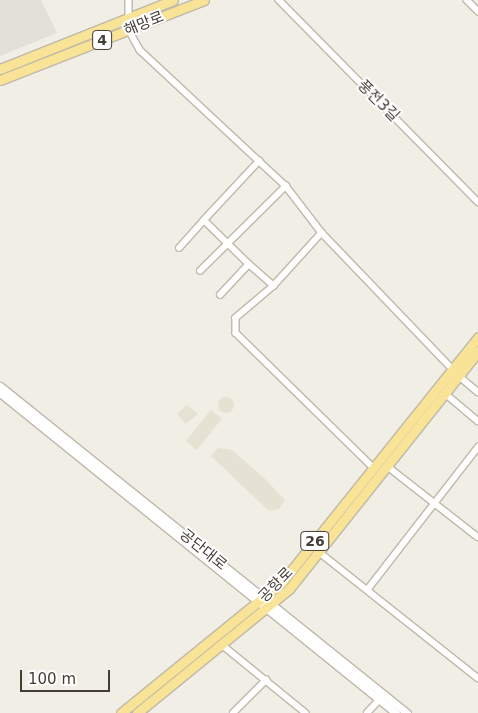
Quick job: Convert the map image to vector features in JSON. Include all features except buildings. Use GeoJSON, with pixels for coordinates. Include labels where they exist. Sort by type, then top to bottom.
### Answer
{"type":"FeatureCollection","features":[{"type":"Feature","properties":{"kind":"main road","name":"해망로"},"geometry":{"type":"LineString","coordinates":[[0,69],[173,0]]}},
{"type":"Feature","properties":{"kind":"main road","name":"해망로"},"geometry":{"type":"LineString","coordinates":[[0,80],[204,0]]}},
{"type":"Feature","properties":{"kind":"main road","name":"공항로"},"geometry":{"type":"LineString","coordinates":[[137,713],[221,644],[319,552],[446,394],[478,336]]}},
{"type":"Feature","properties":{"kind":"main road","name":"공항로"},"geometry":{"type":"LineString","coordinates":[[121,713],[265,604],[374,467],[478,351]]}},
{"type":"Feature","properties":{"kind":"street"},"geometry":{"type":"LineString","coordinates":[[129,0],[129,30],[140,50],[286,186],[322,233],[457,373],[478,392]]}},
{"type":"Feature","properties":{"kind":"street","name":"풍전3길"},"geometry":{"type":"LineString","coordinates":[[279,0],[478,202]]}},
{"type":"Feature","properties":{"kind":"street"},"geometry":{"type":"LineString","coordinates":[[467,0],[478,11]]}},
{"type":"Feature","properties":{"kind":"street"},"geometry":{"type":"LineString","coordinates":[[179,248],[259,160]]}},
{"type":"Feature","properties":{"kind":"street"},"geometry":{"type":"LineString","coordinates":[[200,271],[226,242],[286,186]]}},
{"type":"Feature","properties":{"kind":"street"},"geometry":{"type":"LineString","coordinates":[[204,220],[274,286]]}},
{"type":"Feature","properties":{"kind":"street"},"geometry":{"type":"LineString","coordinates":[[322,233],[274,286],[236,318],[236,333],[374,467]]}},
{"type":"Feature","properties":{"kind":"street"},"geometry":{"type":"LineString","coordinates":[[220,295],[249,264]]}},
{"type":"Feature","properties":{"kind":"street","name":"공단대로"},"geometry":{"type":"LineString","coordinates":[[0,386],[265,604]]}},
{"type":"Feature","properties":{"kind":"street","name":"공단대로"},"geometry":{"type":"LineString","coordinates":[[0,393],[382,697],[407,713]]}},
{"type":"Feature","properties":{"kind":"street"},"geometry":{"type":"LineString","coordinates":[[446,394],[478,421]]}},
{"type":"Feature","properties":{"kind":"street"},"geometry":{"type":"LineString","coordinates":[[368,589],[478,447]]}},
{"type":"Feature","properties":{"kind":"street"},"geometry":{"type":"LineString","coordinates":[[387,466],[478,537]]}},
{"type":"Feature","properties":{"kind":"street"},"geometry":{"type":"LineString","coordinates":[[319,552],[477,674]]}},
{"type":"Feature","properties":{"kind":"street"},"geometry":{"type":"LineString","coordinates":[[221,644],[302,712]]}},
{"type":"Feature","properties":{"kind":"street"},"geometry":{"type":"LineString","coordinates":[[233,713],[266,680]]}},
{"type":"Feature","properties":{"kind":"street"},"geometry":{"type":"LineString","coordinates":[[367,713],[382,697]]}},
{"type":"Feature","properties":{"kind":"street","name":"공단대로"},"geometry":{"type":"LineString","coordinates":[[382,697],[396,713]]}},
{"type":"Feature","properties":{"kind":"shaded area"},"geometry":{"type":"Polygon","coordinates":[[[0,0],[41,0],[57,33],[0,56],[0,0]]]}},
{"type":"Feature","properties":{"kind":"shaded area"},"geometry":{"type":"Polygon","coordinates":[[[223,397],[229,397],[234,402],[232,411],[223,413],[218,408],[218,402],[223,397]]]}},
{"type":"Feature","properties":{"kind":"shaded area"},"geometry":{"type":"Polygon","coordinates":[[[187,405],[198,414],[186,424],[177,414],[187,405]]]}},
{"type":"Feature","properties":{"kind":"shaded area"},"geometry":{"type":"Polygon","coordinates":[[[211,410],[222,419],[197,450],[186,441],[211,410]]]}},
{"type":"Feature","properties":{"kind":"shaded area"},"geometry":{"type":"Polygon","coordinates":[[[218,448],[232,450],[264,478],[285,500],[279,509],[269,511],[211,456],[218,448]]]}}]}
